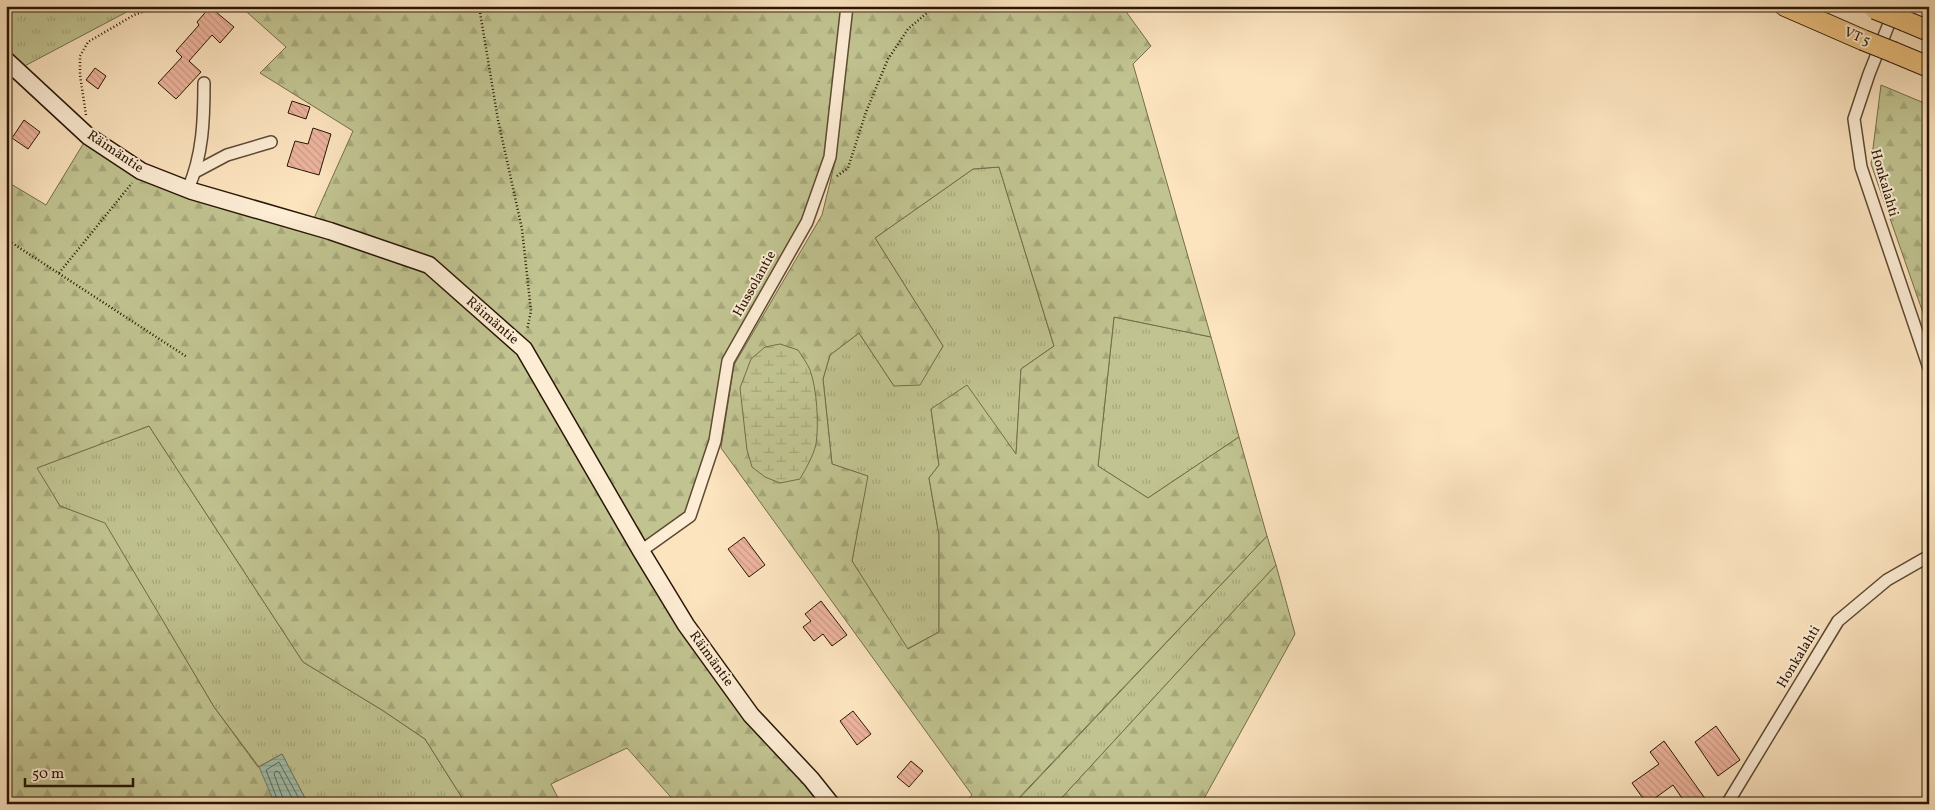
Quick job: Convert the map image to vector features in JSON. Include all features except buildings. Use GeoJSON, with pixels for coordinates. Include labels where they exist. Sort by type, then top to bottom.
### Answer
{"type":"FeatureCollection","features":[{"type":"Feature","properties":{"kind":"highway","name":"VT 5"},"geometry":{"type":"LineString","coordinates":[[1785,6],[1929,67]]}},
{"type":"Feature","properties":{"kind":"highway"},"geometry":{"type":"LineString","coordinates":[[1872,7],[1900,14],[1929,31]]}},
{"type":"Feature","properties":{"kind":"street","name":"Hussolantie"},"geometry":{"type":"LineString","coordinates":[[640,551],[690,516],[715,441],[728,361],[807,222],[820,188],[830,157],[847,6]]}},
{"type":"Feature","properties":{"kind":"street","name":"Honkalahti"},"geometry":{"type":"LineString","coordinates":[[1900,14],[1869,74],[1854,120],[1861,167],[1929,368]]}},
{"type":"Feature","properties":{"kind":"street","name":"Räimäntie"},"geometry":{"type":"LineString","coordinates":[[6,60],[88,136],[142,171],[188,189],[330,231],[429,265],[524,349],[640,551],[686,625],[751,716],[811,779],[831,804]]}},
{"type":"Feature","properties":{"kind":"street"},"geometry":{"type":"LineString","coordinates":[[188,189],[195,172],[204,126],[204,83]]}},
{"type":"Feature","properties":{"kind":"street"},"geometry":{"type":"LineString","coordinates":[[195,172],[227,155],[271,142]]}},
{"type":"Feature","properties":{"kind":"street","name":"Honkalahti"},"geometry":{"type":"LineString","coordinates":[[1727,804],[1838,621],[1888,580],[1929,556]]}},
{"type":"Feature","properties":{"kind":"path"},"geometry":{"type":"LineString","coordinates":[[77,125],[86,114],[80,75],[80,56],[88,42],[134,15],[158,6]]}},
{"type":"Feature","properties":{"kind":"path"},"geometry":{"type":"LineString","coordinates":[[479,6],[498,120],[522,229],[529,283],[531,311],[526,334],[517,343]]}},
{"type":"Feature","properties":{"kind":"path"},"geometry":{"type":"LineString","coordinates":[[820,188],[848,168],[866,112],[888,59],[908,29],[935,6]]}},
{"type":"Feature","properties":{"kind":"path"},"geometry":{"type":"LineString","coordinates":[[59,273],[142,171]]}},
{"type":"Feature","properties":{"kind":"path"},"geometry":{"type":"LineString","coordinates":[[6,239],[187,357]]}},
{"type":"Feature","properties":{"kind":"green space"},"geometry":{"type":"Polygon","coordinates":[[[6,6],[138,6],[17,70],[6,60],[6,6]]]}},
{"type":"Feature","properties":{"kind":"green space"},"geometry":{"type":"Polygon","coordinates":[[[240,6],[845,6],[830,157],[807,222],[728,361],[715,441],[690,516],[641,551],[686,625],[831,804],[677,804],[627,748],[551,784],[561,804],[466,804],[425,739],[382,710],[303,662],[149,426],[37,468],[60,506],[105,523],[214,707],[258,767],[282,754],[308,804],[6,804],[6,181],[46,205],[88,136],[141,171],[311,225],[353,131],[260,73],[286,47],[240,6]]]}},
{"type":"Feature","properties":{"kind":"green space"},"geometry":{"type":"Polygon","coordinates":[[[851,6],[1122,6],[1151,46],[1133,64],[1211,337],[1114,317],[1098,466],[1148,498],[1239,437],[1267,536],[1013,804],[962,804],[972,795],[721,448],[734,365],[822,215],[836,158],[851,6]],[[999,167],[973,169],[875,238],[943,346],[920,385],[894,386],[859,333],[830,355],[823,379],[832,464],[868,476],[852,561],[908,649],[939,632],[939,535],[929,478],[939,465],[931,409],[967,385],[1016,454],[1021,369],[1054,346],[999,167]]]}},
{"type":"Feature","properties":{"kind":"green space"},"geometry":{"type":"Polygon","coordinates":[[[1881,85],[1929,105],[1929,330],[1871,164],[1881,85]]]}},
{"type":"Feature","properties":{"kind":"green space"},"geometry":{"type":"Polygon","coordinates":[[[999,167],[1054,346],[1021,369],[1016,455],[931,409],[939,465],[929,478],[939,535],[939,632],[907,649],[852,561],[867,476],[832,464],[823,379],[830,355],[859,333],[894,386],[932,364],[943,346],[875,238],[973,169],[999,167]]]}},
{"type":"Feature","properties":{"kind":"green space"},"geometry":{"type":"Polygon","coordinates":[[[1114,317],[1211,337],[1239,437],[1148,498],[1098,466],[1114,317]]]}},
{"type":"Feature","properties":{"kind":"green space"},"geometry":{"type":"Polygon","coordinates":[[[780,344],[798,350],[810,370],[816,396],[817,427],[815,449],[800,479],[780,483],[765,477],[752,467],[747,450],[740,388],[751,359],[765,347],[780,344]]]}},
{"type":"Feature","properties":{"kind":"green space"},"geometry":{"type":"Polygon","coordinates":[[[149,426],[303,662],[382,710],[425,739],[466,804],[308,804],[282,755],[259,767],[214,707],[105,524],[60,506],[36,468],[149,426]]]}},
{"type":"Feature","properties":{"kind":"green space"},"geometry":{"type":"Polygon","coordinates":[[[1267,536],[1276,565],[1056,804],[1014,804],[1267,536]]]}},
{"type":"Feature","properties":{"kind":"green space"},"geometry":{"type":"Polygon","coordinates":[[[1276,565],[1295,634],[1201,804],[1056,804],[1276,565]]]}},
{"type":"Feature","properties":{"kind":"water"},"geometry":{"type":"Polygon","coordinates":[[[282,754],[308,804],[275,804],[259,767],[282,754]]]}}]}
